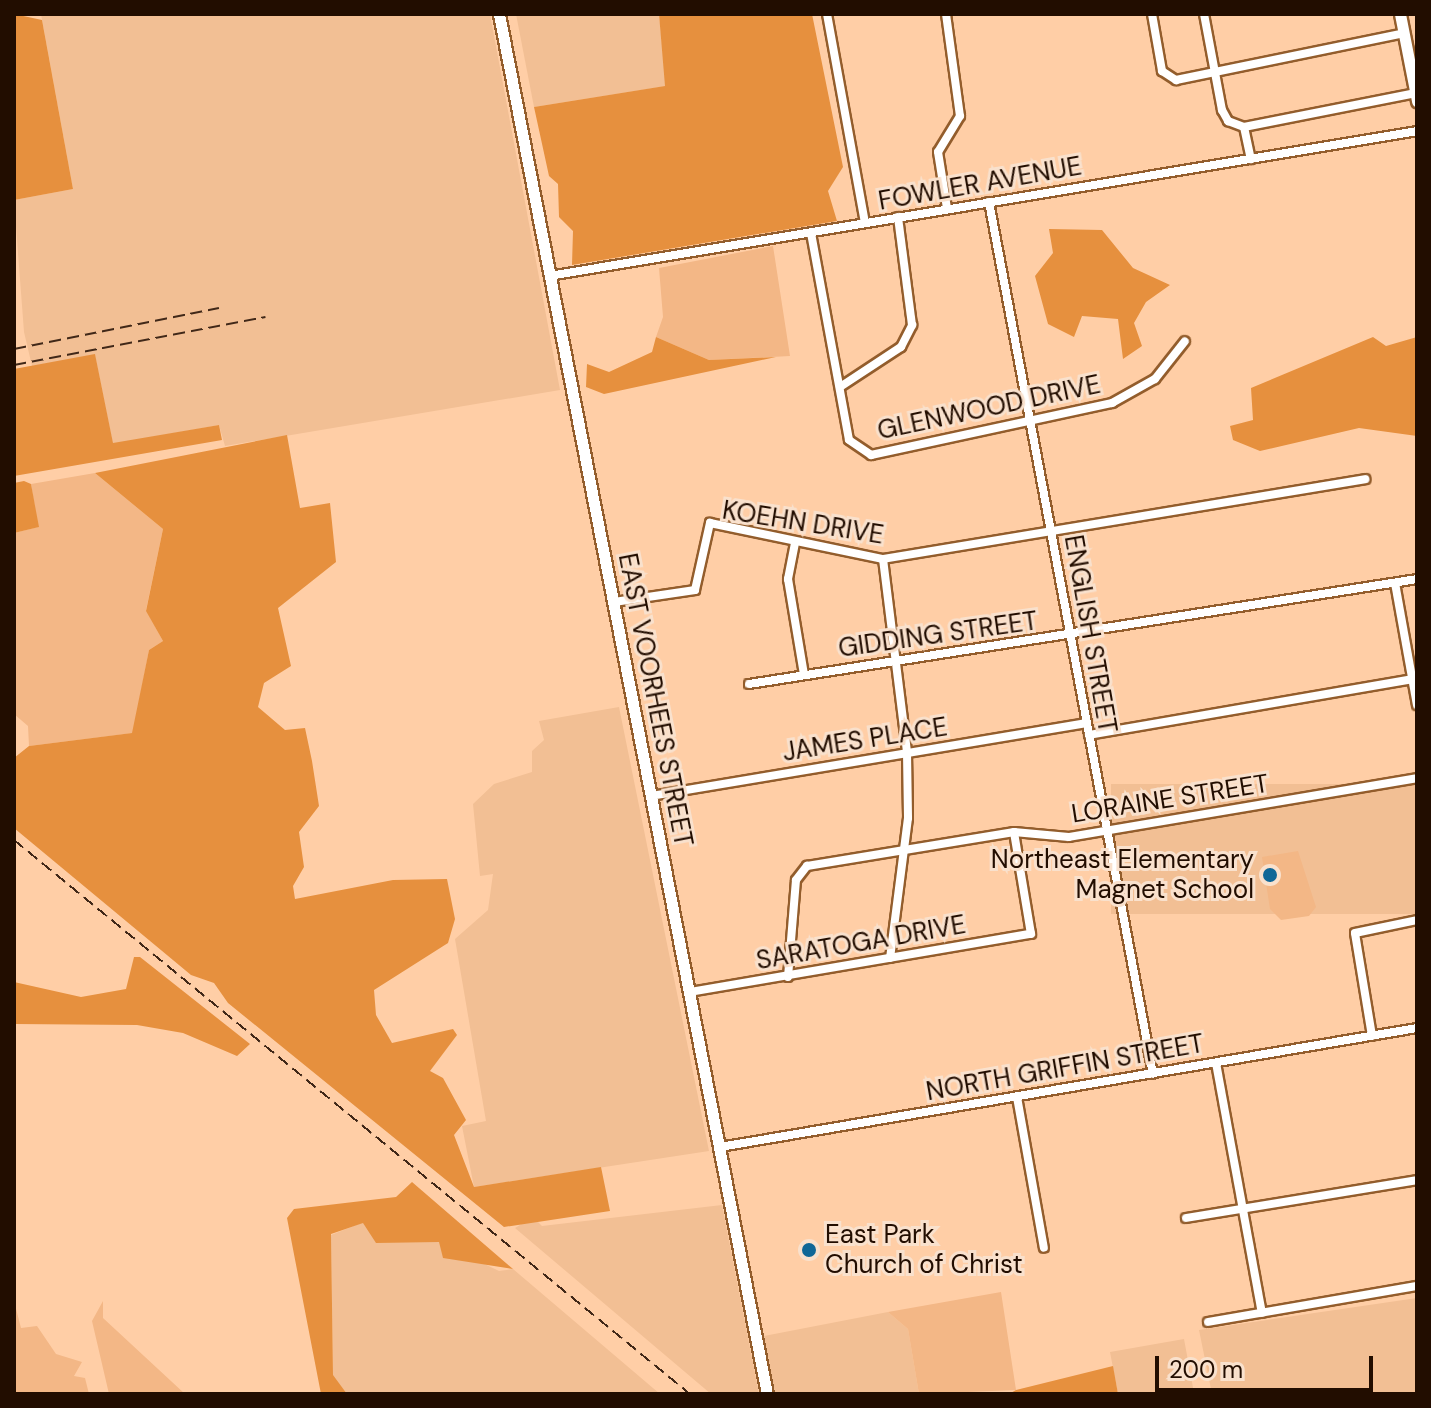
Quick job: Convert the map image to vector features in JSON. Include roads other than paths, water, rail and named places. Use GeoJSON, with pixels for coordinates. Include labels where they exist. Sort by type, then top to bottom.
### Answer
{"type":"FeatureCollection","features":[{"type":"Feature","properties":{"kind":"main road","name":"EAST VOORHEES STREET"},"geometry":{"type":"LineString","coordinates":[[499,14],[767,1394]]}},
{"type":"Feature","properties":{"kind":"main road"},"geometry":{"type":"LineString","coordinates":[[1400,14],[1416,97]]}},
{"type":"Feature","properties":{"kind":"street"},"geometry":{"type":"LineString","coordinates":[[827,14],[865,223]]}},
{"type":"Feature","properties":{"kind":"street"},"geometry":{"type":"LineString","coordinates":[[946,14],[960,116],[938,152],[947,208]]}},
{"type":"Feature","properties":{"kind":"street"},"geometry":{"type":"LineString","coordinates":[[1152,14],[1167,78],[1215,73],[1404,33]]}},
{"type":"Feature","properties":{"kind":"street"},"geometry":{"type":"LineString","coordinates":[[1204,14],[1228,121],[1244,127],[1416,97]]}},
{"type":"Feature","properties":{"kind":"street"},"geometry":{"type":"LineString","coordinates":[[1244,127],[1251,159]]}},
{"type":"Feature","properties":{"kind":"street","name":"FOWLER AVENUE"},"geometry":{"type":"LineString","coordinates":[[549,276],[1417,131]]}},
{"type":"Feature","properties":{"kind":"street","name":"ENGLISH STREET"},"geometry":{"type":"LineString","coordinates":[[989,202],[1153,1074]]}},
{"type":"Feature","properties":{"kind":"street"},"geometry":{"type":"LineString","coordinates":[[840,387],[901,347],[912,325],[898,217]]}},
{"type":"Feature","properties":{"kind":"street","name":"GLENWOOD DRIVE"},"geometry":{"type":"LineString","coordinates":[[811,233],[849,440],[871,455],[1030,421],[1134,392],[1178,357],[1185,341]]}},
{"type":"Feature","properties":{"kind":"street","name":"KOEHN DRIVE"},"geometry":{"type":"LineString","coordinates":[[614,602],[695,590],[710,523],[883,559],[1365,479]]}},
{"type":"Feature","properties":{"kind":"street"},"geometry":{"type":"LineString","coordinates":[[795,543],[788,579],[804,675]]}},
{"type":"Feature","properties":{"kind":"street"},"geometry":{"type":"LineString","coordinates":[[883,559],[899,660],[907,753],[904,850],[890,958]]}},
{"type":"Feature","properties":{"kind":"street","name":"GIDDING STREET"},"geometry":{"type":"LineString","coordinates":[[749,684],[899,660],[1071,638],[1417,579]]}},
{"type":"Feature","properties":{"kind":"street"},"geometry":{"type":"LineString","coordinates":[[1395,583],[1417,705]]}},
{"type":"Feature","properties":{"kind":"street"},"geometry":{"type":"LineString","coordinates":[[1089,735],[1412,679]]}},
{"type":"Feature","properties":{"kind":"street","name":"JAMES PLACE"},"geometry":{"type":"LineString","coordinates":[[651,796],[1086,723]]}},
{"type":"Feature","properties":{"kind":"street","name":"LORAINE STREET"},"geometry":{"type":"LineString","coordinates":[[788,977],[800,871],[1014,832],[1069,837],[1417,778]]}},
{"type":"Feature","properties":{"kind":"street","name":"SARATOGA DRIVE"},"geometry":{"type":"LineString","coordinates":[[690,992],[1031,934],[1014,832]]}},
{"type":"Feature","properties":{"kind":"street"},"geometry":{"type":"LineString","coordinates":[[1372,1036],[1355,933],[1417,920]]}},
{"type":"Feature","properties":{"kind":"street","name":"NORTH GRIFFIN STREET"},"geometry":{"type":"LineString","coordinates":[[720,1147],[1417,1028]]}},
{"type":"Feature","properties":{"kind":"street"},"geometry":{"type":"LineString","coordinates":[[1216,1063],[1262,1313]]}},
{"type":"Feature","properties":{"kind":"street"},"geometry":{"type":"LineString","coordinates":[[1017,1097],[1044,1248]]}},
{"type":"Feature","properties":{"kind":"street"},"geometry":{"type":"LineString","coordinates":[[1186,1218],[1417,1180]]}},
{"type":"Feature","properties":{"kind":"street"},"geometry":{"type":"LineString","coordinates":[[1208,1322],[1417,1286]]}},
{"type":"Feature","properties":{"kind":"railway"},"geometry":{"type":"LineString","coordinates":[[14,349],[219,308]]}},
{"type":"Feature","properties":{"kind":"railway"},"geometry":{"type":"LineString","coordinates":[[14,365],[265,317]]}},
{"type":"Feature","properties":{"kind":"railway"},"geometry":{"type":"LineString","coordinates":[[14,840],[690,1394]]}},
{"type":"Feature","properties":{"kind":"place","name":"Northeast Elementary Magnet School"},"geometry":{"type":"Point","coordinates":[1270,875]}},
{"type":"Feature","properties":{"kind":"place","name":"East Park Church of Christ"},"geometry":{"type":"Point","coordinates":[809,1250]}}]}
